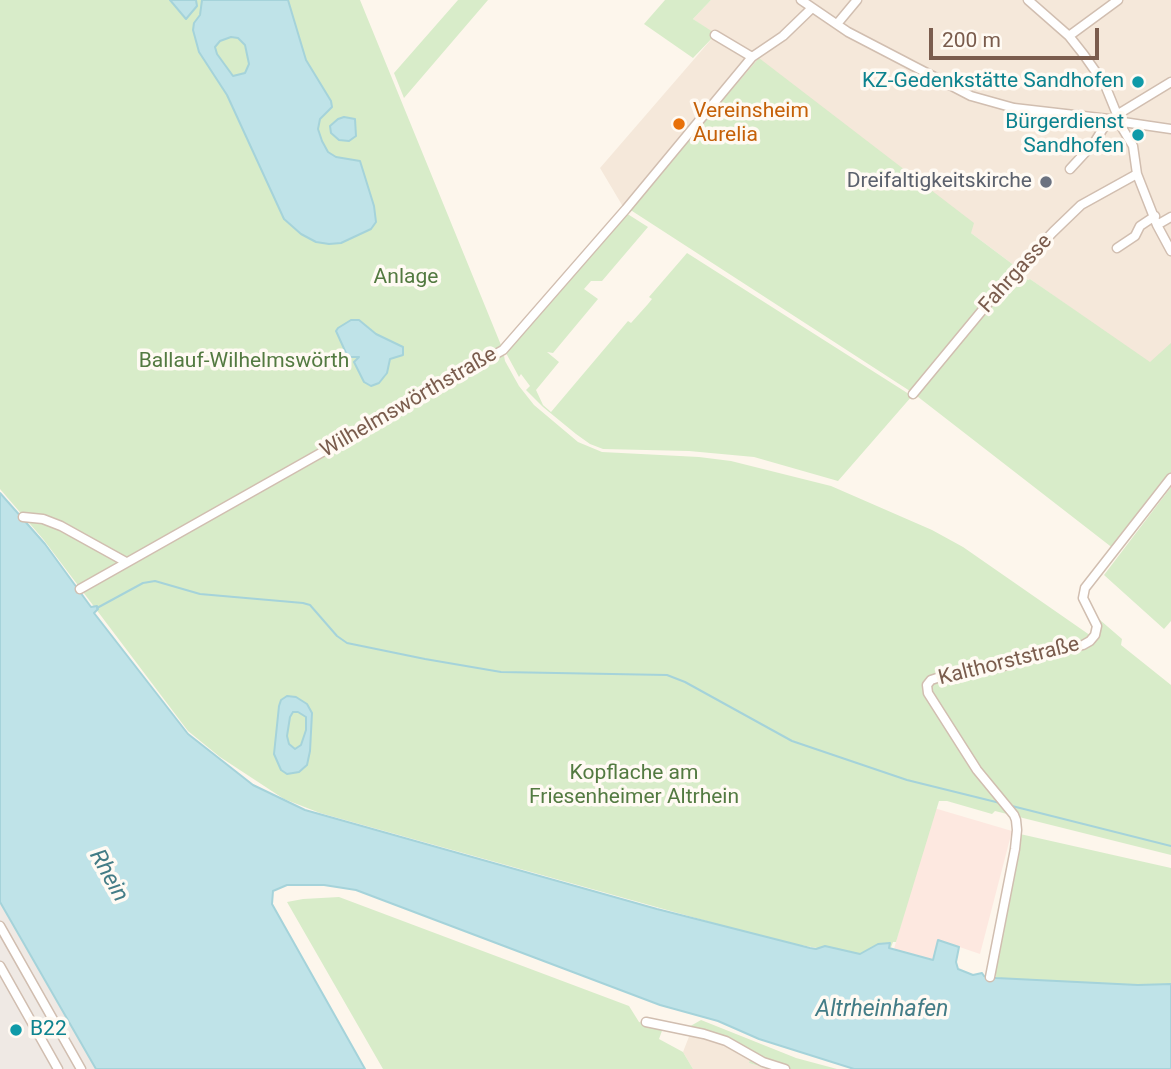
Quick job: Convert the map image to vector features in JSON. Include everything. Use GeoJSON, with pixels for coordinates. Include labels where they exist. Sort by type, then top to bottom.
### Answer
{"type":"FeatureCollection","features":[{"type":"Feature","properties":{"kind":"street"},"geometry":{"type":"LineString","coordinates":[[802,0],[837,24],[954,88],[982,100],[1014,108],[1115,115]]}},
{"type":"Feature","properties":{"kind":"street"},"geometry":{"type":"LineString","coordinates":[[837,24],[857,0]]}},
{"type":"Feature","properties":{"kind":"street"},"geometry":{"type":"LineString","coordinates":[[1028,0],[1069,36],[1105,85],[1115,115],[1133,146],[1137,174],[1171,251]]}},
{"type":"Feature","properties":{"kind":"street"},"geometry":{"type":"LineString","coordinates":[[1069,36],[1118,0]]}},
{"type":"Feature","properties":{"kind":"street","name":"Wilhelmswörthstraße"},"geometry":{"type":"LineString","coordinates":[[80,589],[503,350],[626,209],[752,57],[783,36],[812,8]]}},
{"type":"Feature","properties":{"kind":"street"},"geometry":{"type":"LineString","coordinates":[[715,35],[752,57]]}},
{"type":"Feature","properties":{"kind":"street"},"geometry":{"type":"LineString","coordinates":[[1070,169],[1115,115],[1171,82]]}},
{"type":"Feature","properties":{"kind":"street"},"geometry":{"type":"LineString","coordinates":[[1115,115],[1112,126],[1122,124],[1171,129]]}},
{"type":"Feature","properties":{"kind":"street","name":"Fahrgasse"},"geometry":{"type":"LineString","coordinates":[[913,394],[1007,281],[1053,232],[1081,205],[1137,174]]}},
{"type":"Feature","properties":{"kind":"street"},"geometry":{"type":"LineString","coordinates":[[1117,248],[1135,236],[1140,226],[1171,217]]}},
{"type":"Feature","properties":{"kind":"street","name":"Kalthorststraße"},"geometry":{"type":"LineString","coordinates":[[990,977],[1017,830],[1014,815],[976,770],[928,693],[928,685],[931,680],[937,678],[1000,667],[1090,641],[1097,626],[1083,598],[1085,588],[1171,478]]}},
{"type":"Feature","properties":{"kind":"street"},"geometry":{"type":"LineString","coordinates":[[23,517],[43,519],[61,526],[126,562]]}},
{"type":"Feature","properties":{"kind":"street"},"geometry":{"type":"LineString","coordinates":[[0,926],[81,1069]]}},
{"type":"Feature","properties":{"kind":"street"},"geometry":{"type":"LineString","coordinates":[[0,966],[58,1069]]}},
{"type":"Feature","properties":{"kind":"street"},"geometry":{"type":"LineString","coordinates":[[646,1022],[726,1041],[763,1062],[785,1069]]}},
{"type":"Feature","properties":{"kind":"shaded area"},"geometry":{"type":"Polygon","coordinates":[[[711,0],[1171,0],[1171,379],[1019,273],[1015,266],[971,233],[629,209],[622,205],[600,168],[715,35],[693,19],[711,0]]]}},
{"type":"Feature","properties":{"kind":"shaded area"},"geometry":{"type":"Polygon","coordinates":[[[934,808],[1012,831],[980,954],[939,940],[933,960],[894,949],[934,808]]]}},
{"type":"Feature","properties":{"kind":"shaded area"},"geometry":{"type":"Polygon","coordinates":[[[0,902],[96,1069],[0,1069],[0,902]]]}},
{"type":"Feature","properties":{"kind":"shaded area"},"geometry":{"type":"Polygon","coordinates":[[[690,1034],[720,1042],[751,1057],[749,1063],[769,1069],[693,1069],[683,1052],[690,1034]]]}},
{"type":"Feature","properties":{"kind":"green space","name":"Ballauf-Wilhelmswörth"},"geometry":{"type":"Polygon","coordinates":[[[0,0],[360,0],[503,350],[505,361],[534,405],[578,442],[602,452],[731,461],[831,486],[932,530],[963,547],[1094,638],[1100,628],[1100,620],[1122,639],[1121,645],[1171,685],[1171,855],[995,811],[992,814],[939,801],[896,942],[893,942],[888,955],[862,956],[778,941],[320,813],[284,799],[220,757],[188,731],[43,539],[0,489],[0,0]]]}},
{"type":"Feature","properties":{"kind":"green space"},"geometry":{"type":"Polygon","coordinates":[[[458,0],[488,0],[404,98],[394,73],[458,0]]]}},
{"type":"Feature","properties":{"kind":"green space"},"geometry":{"type":"Polygon","coordinates":[[[665,0],[711,0],[693,19],[716,34],[693,58],[644,24],[665,0]]]}},
{"type":"Feature","properties":{"kind":"green space"},"geometry":{"type":"Polygon","coordinates":[[[759,58],[974,223],[971,233],[1015,266],[1028,280],[1150,362],[1171,343],[1171,475],[1114,549],[913,393],[629,209],[759,58]]]}},
{"type":"Feature","properties":{"kind":"green space"},"geometry":{"type":"Polygon","coordinates":[[[626,213],[648,227],[602,281],[591,281],[584,289],[598,299],[553,353],[547,352],[559,362],[536,390],[543,405],[551,412],[628,321],[631,323],[648,304],[652,299],[649,297],[687,253],[912,396],[838,481],[754,457],[689,451],[603,449],[576,434],[543,407],[526,390],[530,386],[521,374],[519,377],[506,353],[626,213]]]}},
{"type":"Feature","properties":{"kind":"green space"},"geometry":{"type":"Polygon","coordinates":[[[1171,487],[1171,621],[1164,629],[1104,575],[1171,487]]]}},
{"type":"Feature","properties":{"kind":"green space"},"geometry":{"type":"Polygon","coordinates":[[[1020,834],[1171,868],[1171,984],[1138,985],[996,978],[995,959],[1020,834]]]}},
{"type":"Feature","properties":{"kind":"green space"},"geometry":{"type":"Polygon","coordinates":[[[339,897],[629,1006],[639,1022],[663,1028],[659,1039],[683,1052],[693,1069],[383,1069],[287,902],[339,897]]]}},
{"type":"Feature","properties":{"kind":"green space"},"geometry":{"type":"Polygon","coordinates":[[[701,1020],[796,1058],[837,1069],[769,1069],[749,1063],[752,1053],[687,1028],[701,1020]]]}},
{"type":"Feature","properties":{"kind":"water"},"geometry":{"type":"Polygon","coordinates":[[[170,0],[196,0],[197,6],[186,19],[170,0]]]}},
{"type":"Feature","properties":{"kind":"water"},"geometry":{"type":"Polygon","coordinates":[[[202,0],[288,0],[306,60],[331,101],[332,107],[320,119],[318,129],[322,141],[328,152],[336,157],[360,161],[374,206],[376,222],[371,229],[341,243],[329,244],[316,242],[301,234],[284,219],[227,95],[199,52],[193,30],[200,15],[202,0]],[[231,37],[220,41],[215,47],[233,76],[245,73],[249,64],[245,45],[238,38],[231,37]]]}},
{"type":"Feature","properties":{"kind":"water"},"geometry":{"type":"Polygon","coordinates":[[[344,117],[355,119],[356,136],[349,141],[339,140],[331,133],[330,126],[344,117]]]}},
{"type":"Feature","properties":{"kind":"water"},"geometry":{"type":"Polygon","coordinates":[[[351,320],[359,320],[376,334],[403,347],[403,355],[390,359],[387,373],[379,383],[371,386],[364,382],[354,362],[359,357],[350,357],[346,353],[336,331],[351,320]]]}},
{"type":"Feature","properties":{"kind":"water"},"geometry":{"type":"Polygon","coordinates":[[[0,493],[45,544],[91,607],[97,606],[98,609],[94,613],[188,734],[253,785],[305,810],[657,909],[810,948],[825,946],[860,954],[878,944],[890,943],[889,948],[933,960],[938,940],[959,947],[956,962],[958,969],[973,975],[982,973],[984,976],[996,978],[1138,985],[1171,984],[1171,1069],[854,1069],[759,1039],[718,1021],[660,1005],[356,890],[324,885],[287,885],[273,891],[272,904],[365,1069],[96,1069],[0,902],[0,493]]]}},
{"type":"Feature","properties":{"kind":"water"},"geometry":{"type":"Polygon","coordinates":[[[287,696],[296,697],[307,704],[312,713],[307,765],[299,772],[287,774],[281,770],[274,754],[281,700],[287,696]],[[293,712],[290,717],[287,736],[289,744],[295,749],[301,745],[306,730],[306,717],[293,712]]]}},
{"type":"Feature","properties":{"kind":"waterway"},"geometry":{"type":"LineString","coordinates":[[97,608],[143,583],[155,581],[200,594],[310,605],[337,636],[347,643],[425,659],[501,672],[667,675],[685,682],[792,741],[907,780],[1000,803]]}},
{"type":"Feature","properties":{"kind":"waterway"},"geometry":{"type":"LineString","coordinates":[[1012,806],[1171,846]]}},
{"type":"Feature","properties":{"kind":"place","name":"KZ-Gedenkstätte Sandhofen"},"geometry":{"type":"Point","coordinates":[1138,82]}},
{"type":"Feature","properties":{"kind":"place","name":"Vereinsheim Aurelia"},"geometry":{"type":"Point","coordinates":[679,124]}},
{"type":"Feature","properties":{"kind":"place","name":"Bürgerdienst Sandhofen"},"geometry":{"type":"Point","coordinates":[1138,135]}},
{"type":"Feature","properties":{"kind":"place","name":"Dreifaltigkeitskirche"},"geometry":{"type":"Point","coordinates":[1046,182]}},
{"type":"Feature","properties":{"kind":"place","name":"B22"},"geometry":{"type":"Point","coordinates":[16,1030]}},
{"type":"Feature","properties":{"kind":"park label","name":"Anlage"},"geometry":{"type":"Point","coordinates":[406,278]}},
{"type":"Feature","properties":{"kind":"park label","name":"Kopflache am Friesenheimer Altrhein"},"geometry":{"type":"Point","coordinates":[634,786]}},
{"type":"Feature","properties":{"kind":"water label","name":"Rhein"},"geometry":{"type":"Point","coordinates":[108,876]}},
{"type":"Feature","properties":{"kind":"water label","name":"Altrheinhafen"},"geometry":{"type":"Point","coordinates":[882,1010]}}]}
